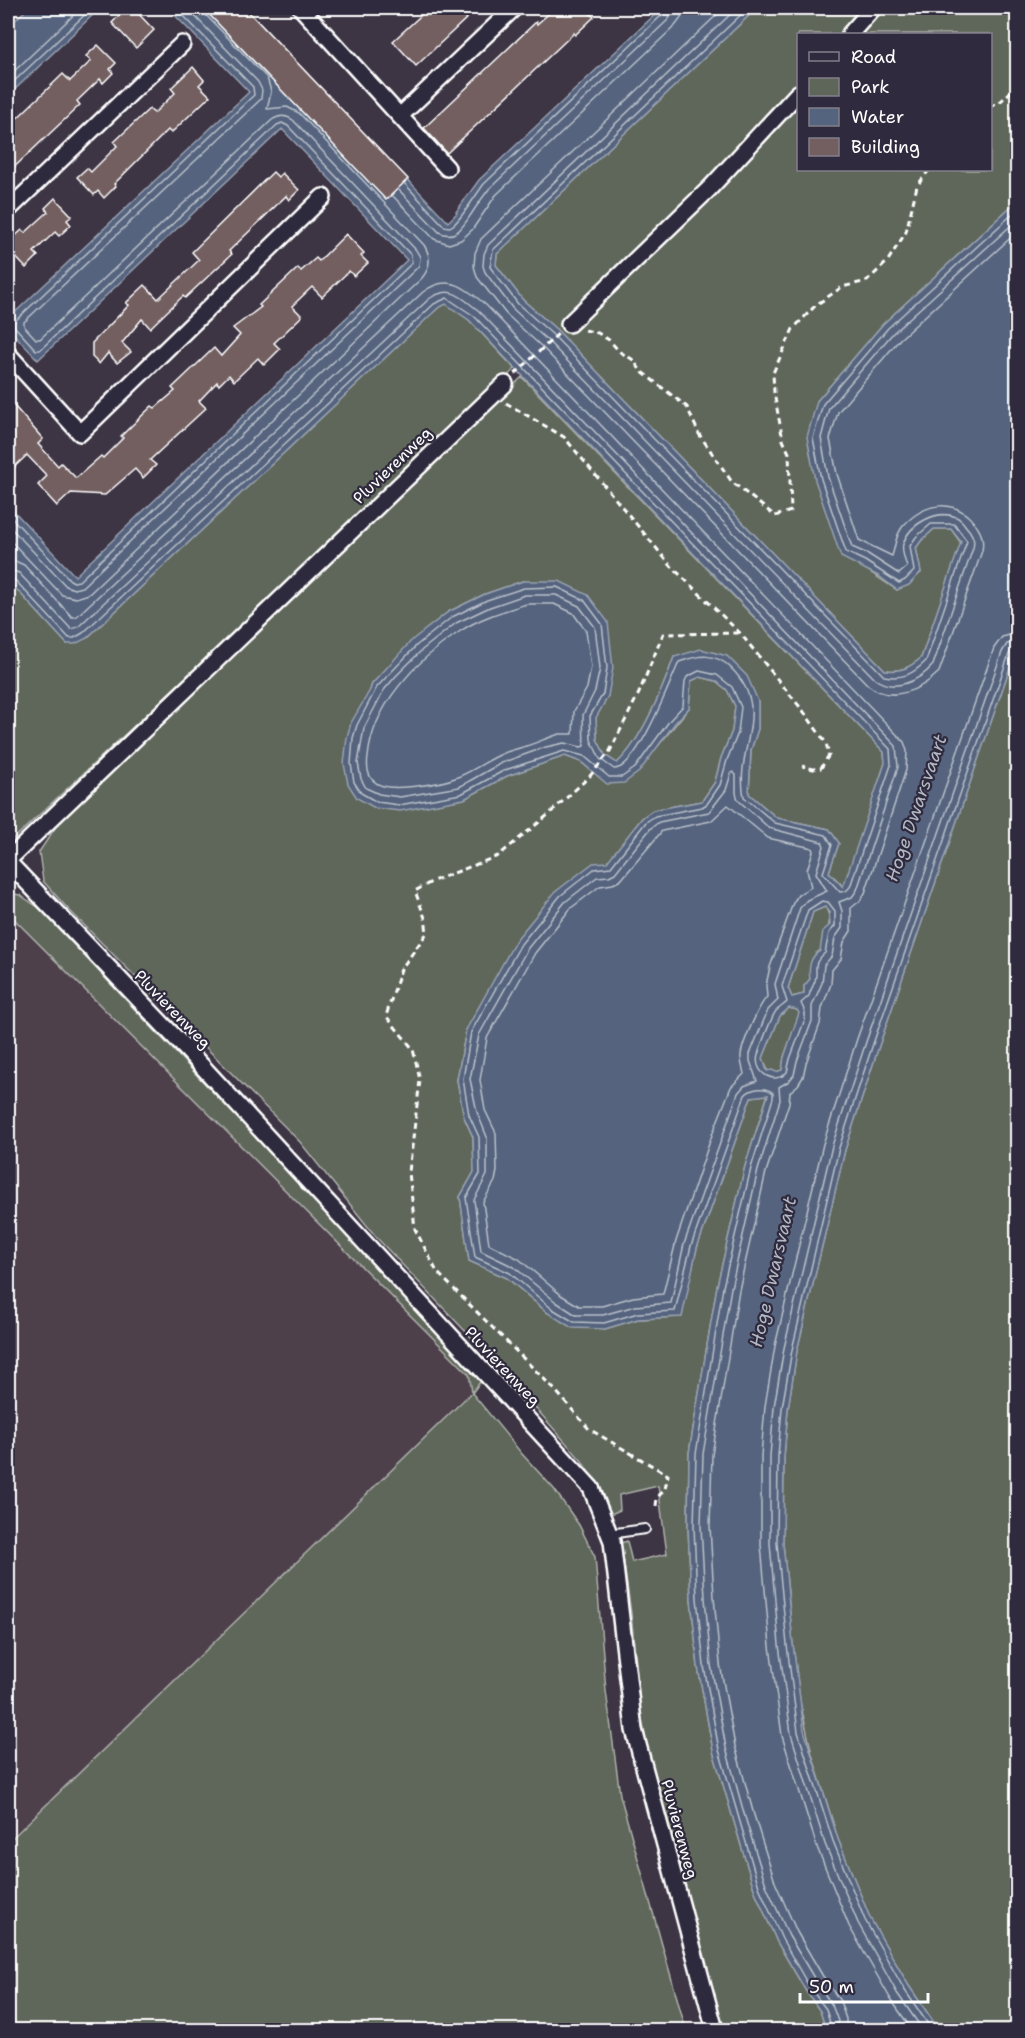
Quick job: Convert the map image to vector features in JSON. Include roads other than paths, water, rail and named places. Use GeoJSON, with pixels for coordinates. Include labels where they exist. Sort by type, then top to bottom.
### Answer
{"type":"FeatureCollection","features":[{"type":"Feature","properties":{"kind":"street"},"geometry":{"type":"LineString","coordinates":[[301,8],[447,168]]}},
{"type":"Feature","properties":{"kind":"street"},"geometry":{"type":"LineString","coordinates":[[400,116],[514,8]]}},
{"type":"Feature","properties":{"kind":"street"},"geometry":{"type":"LineString","coordinates":[[851,33],[873,8]]}},
{"type":"Feature","properties":{"kind":"street"},"geometry":{"type":"LineString","coordinates":[[8,210],[182,44]]}},
{"type":"Feature","properties":{"kind":"street"},"geometry":{"type":"LineString","coordinates":[[569,324],[710,188],[797,94]]}},
{"type":"Feature","properties":{"kind":"street"},"geometry":{"type":"LineString","coordinates":[[8,354],[80,433],[322,197]]}},
{"type":"Feature","properties":{"kind":"street","name":"Pluvierenweg"},"geometry":{"type":"LineString","coordinates":[[505,384],[8,861],[188,1051],[591,1488],[612,1541],[634,1730],[715,2031]]}},
{"type":"Feature","properties":{"kind":"lane"},"geometry":{"type":"LineString","coordinates":[[609,1534],[645,1529]]}},
{"type":"Feature","properties":{"kind":"water"},"geometry":{"type":"Polygon","coordinates":[[[28,8],[100,8],[8,96],[8,27],[28,8]]]}},
{"type":"Feature","properties":{"kind":"water","name":"Hoge Dwarsvaart"},"geometry":{"type":"Polygon","coordinates":[[[168,8],[245,8],[448,222],[457,213],[479,180],[662,8],[757,8],[497,254],[496,265],[523,300],[557,330],[885,670],[904,668],[921,658],[961,542],[951,529],[934,529],[916,548],[921,572],[909,585],[897,590],[880,577],[841,557],[815,480],[807,437],[817,401],[883,324],[1017,201],[1017,647],[845,1150],[797,1351],[788,1409],[784,1457],[783,1543],[804,1730],[838,1839],[870,1918],[909,1986],[939,2030],[819,2030],[824,2023],[820,2011],[777,1942],[754,1889],[713,1751],[698,1667],[691,1599],[688,1526],[689,1453],[717,1286],[745,1166],[768,1095],[751,1097],[697,1248],[682,1317],[638,1319],[605,1329],[572,1328],[548,1313],[507,1278],[469,1261],[460,1197],[474,1172],[473,1137],[464,1117],[457,1080],[466,1030],[516,940],[555,892],[593,863],[607,862],[642,818],[653,810],[702,801],[715,782],[721,758],[732,731],[735,706],[727,690],[716,681],[700,677],[691,681],[689,708],[639,772],[624,783],[607,784],[581,762],[565,756],[507,776],[464,799],[400,811],[375,808],[357,798],[348,784],[344,764],[351,723],[372,684],[412,640],[448,612],[485,594],[523,581],[559,581],[588,595],[608,622],[613,668],[608,696],[596,718],[597,739],[605,755],[617,763],[626,754],[643,728],[674,657],[701,649],[727,656],[747,676],[758,701],[758,729],[751,750],[749,794],[777,818],[829,829],[839,843],[829,872],[843,887],[885,763],[884,752],[469,320],[446,304],[438,308],[87,638],[75,644],[67,644],[8,580],[8,505],[75,576],[407,260],[282,129],[38,360],[8,328],[8,319],[249,92],[168,8]],[[825,907],[813,912],[788,988],[792,997],[804,994],[804,986],[810,979],[810,963],[820,951],[823,931],[830,925],[829,912],[825,907]],[[789,1008],[780,1016],[763,1058],[767,1071],[782,1070],[799,1013],[789,1008]]]}}]}
